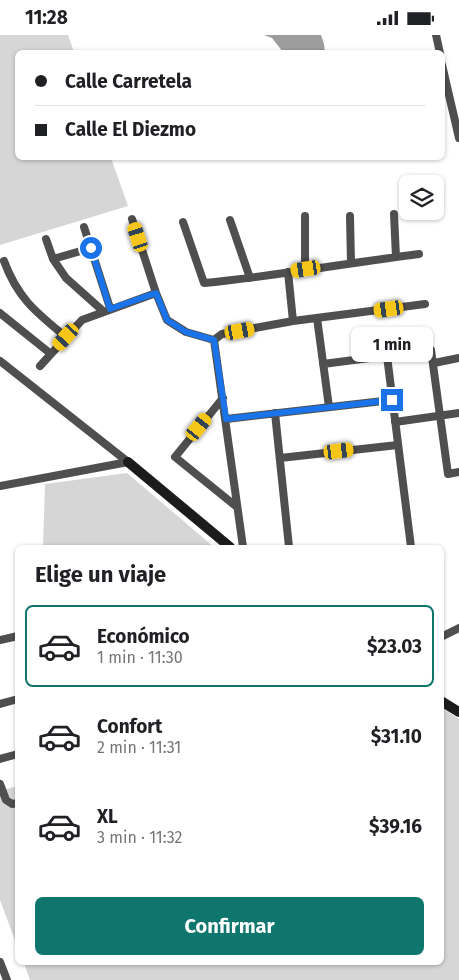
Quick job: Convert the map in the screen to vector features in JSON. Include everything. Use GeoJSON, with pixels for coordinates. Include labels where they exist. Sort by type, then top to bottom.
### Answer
{"type":"FeatureCollection","features":[{"type":"Feature","properties":{"kind":"street"},"geometry":{"type":"LineString","coordinates":[[436,35],[439,50]]}},
{"type":"Feature","properties":{"kind":"street"},"geometry":{"type":"LineString","coordinates":[[445,78],[459,138]]}},
{"type":"Feature","properties":{"kind":"street"},"geometry":{"type":"LineString","coordinates":[[394,214],[396,257]]}},
{"type":"Feature","properties":{"kind":"street"},"geometry":{"type":"LineString","coordinates":[[350,216],[351,263]]}},
{"type":"Feature","properties":{"kind":"street"},"geometry":{"type":"LineString","coordinates":[[305,217],[306,269]]}},
{"type":"Feature","properties":{"kind":"street"},"geometry":{"type":"LineString","coordinates":[[132,219],[156,293],[167,320],[186,332],[214,340]]}},
{"type":"Feature","properties":{"kind":"street"},"geometry":{"type":"LineString","coordinates":[[230,220],[250,278]]}},
{"type":"Feature","properties":{"kind":"street"},"geometry":{"type":"LineString","coordinates":[[183,222],[204,283],[419,254]]}},
{"type":"Feature","properties":{"kind":"street"},"geometry":{"type":"LineString","coordinates":[[84,227],[107,310]]}},
{"type":"Feature","properties":{"kind":"street"},"geometry":{"type":"LineString","coordinates":[[46,239],[53,259],[66,278],[107,310]]}},
{"type":"Feature","properties":{"kind":"street"},"geometry":{"type":"LineString","coordinates":[[53,259],[91,248]]}},
{"type":"Feature","properties":{"kind":"street"},"geometry":{"type":"LineString","coordinates":[[4,261],[12,281],[32,309],[66,337]]}},
{"type":"Feature","properties":{"kind":"street"},"geometry":{"type":"LineString","coordinates":[[288,272],[293,321]]}},
{"type":"Feature","properties":{"kind":"street"},"geometry":{"type":"LineString","coordinates":[[40,366],[82,320],[156,293]]}},
{"type":"Feature","properties":{"kind":"street"},"geometry":{"type":"LineString","coordinates":[[214,340],[222,334],[293,321],[425,304]]}},
{"type":"Feature","properties":{"kind":"street"},"geometry":{"type":"LineString","coordinates":[[0,313],[51,354]]}},
{"type":"Feature","properties":{"kind":"street"},"geometry":{"type":"LineString","coordinates":[[318,319],[329,407]]}},
{"type":"Feature","properties":{"kind":"street"},"geometry":{"type":"LineString","coordinates":[[214,340],[243,545]]}},
{"type":"Feature","properties":{"kind":"street"},"geometry":{"type":"LineString","coordinates":[[323,364],[431,350],[448,474],[459,472]]}},
{"type":"Feature","properties":{"kind":"street"},"geometry":{"type":"LineString","coordinates":[[387,356],[411,545]]}},
{"type":"Feature","properties":{"kind":"street"},"geometry":{"type":"LineString","coordinates":[[434,363],[459,358]]}},
{"type":"Feature","properties":{"kind":"street"},"geometry":{"type":"LineString","coordinates":[[0,361],[128,462],[228,545]]}},
{"type":"Feature","properties":{"kind":"street"},"geometry":{"type":"LineString","coordinates":[[223,398],[175,457],[238,507]]}},
{"type":"Feature","properties":{"kind":"street"},"geometry":{"type":"LineString","coordinates":[[226,419],[392,400]]}},
{"type":"Feature","properties":{"kind":"street"},"geometry":{"type":"LineString","coordinates":[[275,413],[289,545]]}},
{"type":"Feature","properties":{"kind":"street"},"geometry":{"type":"LineString","coordinates":[[395,422],[459,413]]}},
{"type":"Feature","properties":{"kind":"street"},"geometry":{"type":"LineString","coordinates":[[280,458],[398,445]]}},
{"type":"Feature","properties":{"kind":"street"},"geometry":{"type":"LineString","coordinates":[[0,486],[128,462]]}},
{"type":"Feature","properties":{"kind":"street"},"geometry":{"type":"LineString","coordinates":[[444,636],[459,628]]}},
{"type":"Feature","properties":{"kind":"street"},"geometry":{"type":"LineString","coordinates":[[0,640],[15,636]]}},
{"type":"Feature","properties":{"kind":"street"},"geometry":{"type":"LineString","coordinates":[[0,704],[15,700]]}},
{"type":"Feature","properties":{"kind":"street"},"geometry":{"type":"LineString","coordinates":[[444,702],[458,709]]}},
{"type":"Feature","properties":{"kind":"street"},"geometry":{"type":"LineString","coordinates":[[0,759],[15,756]]}},
{"type":"Feature","properties":{"kind":"street"},"geometry":{"type":"LineString","coordinates":[[0,784],[6,800],[12,804],[15,804]]}},
{"type":"Feature","properties":{"kind":"street"},"geometry":{"type":"LineString","coordinates":[[0,962],[7,980]]}},
{"type":"Feature","properties":{"kind":"shaded area"},"geometry":{"type":"Polygon","coordinates":[[[0,35],[68,35],[73,50],[15,50],[15,160],[112,160],[128,206],[0,245],[0,35]]]}},
{"type":"Feature","properties":{"kind":"shaded area"},"geometry":{"type":"Polygon","coordinates":[[[264,35],[321,35],[325,50],[281,50],[272,38],[264,35]]]}},
{"type":"Feature","properties":{"kind":"shaded area"},"geometry":{"type":"Polygon","coordinates":[[[127,473],[212,545],[43,545],[45,484],[127,473]]]}},
{"type":"Feature","properties":{"kind":"shaded area"},"geometry":{"type":"Polygon","coordinates":[[[444,709],[459,719],[459,980],[30,980],[25,965],[444,965],[444,709]]]}},
{"type":"Feature","properties":{"kind":"shaded area"},"geometry":{"type":"Polygon","coordinates":[[[15,787],[15,941],[0,900],[0,791],[15,787]]]}},
{"type":"Feature","properties":{"kind":"route"},"geometry":{"type":"LineString","coordinates":[[91,248],[110,309],[156,293],[167,320],[186,332],[214,340],[226,419],[392,400]]}}]}
